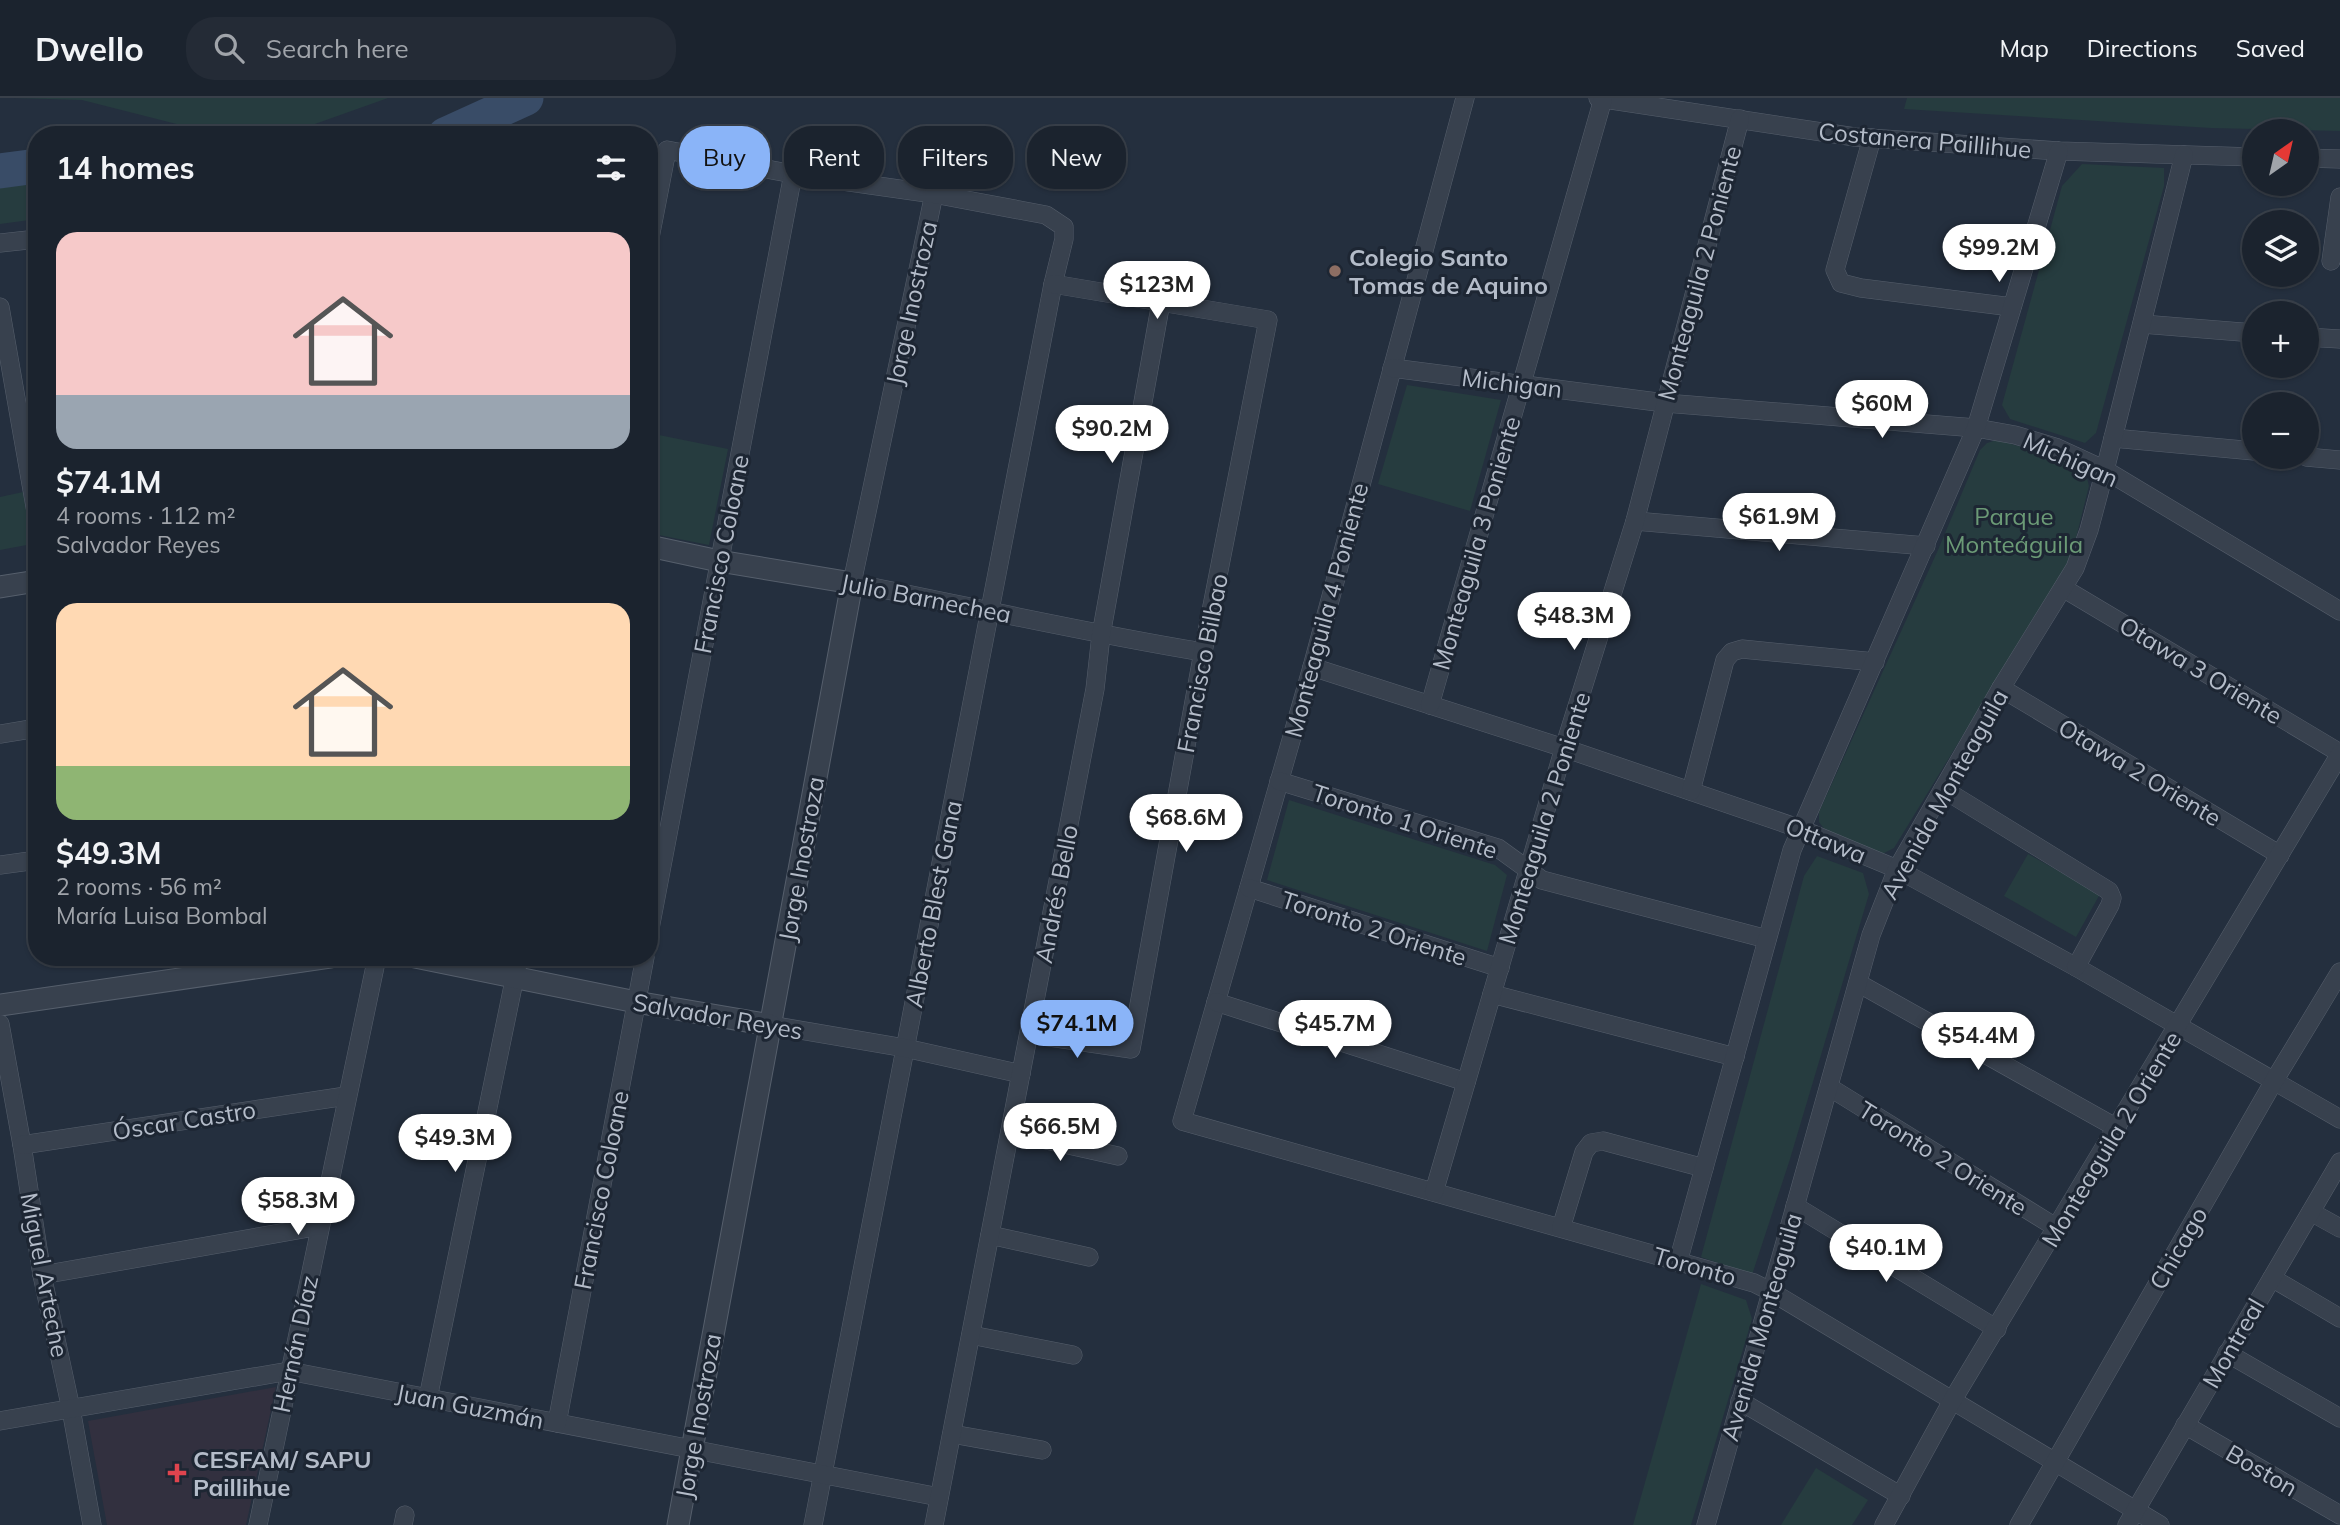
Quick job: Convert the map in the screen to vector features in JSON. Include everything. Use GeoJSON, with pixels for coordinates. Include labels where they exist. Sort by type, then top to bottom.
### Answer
{"type":"FeatureCollection","features":[{"type":"Feature","properties":{"kind":"street","name":"Monteaguila 4 Poniente"},"geometry":{"type":"LineString","coordinates":[[1182,1121],[1312,667],[1465,98]]}},
{"type":"Feature","properties":{"kind":"street","name":"Costanera Paillihue"},"geometry":{"type":"LineString","coordinates":[[1601,98],[1872,138],[2059,151],[2242,157]]}},
{"type":"Feature","properties":{"kind":"street","name":"Monteaguila 3 Poniente"},"geometry":{"type":"LineString","coordinates":[[1430,705],[1601,98]]}},
{"type":"Feature","properties":{"kind":"street","name":"Monteaguila 2 Poniente"},"geometry":{"type":"LineString","coordinates":[[1434,1192],[1564,748],[1635,521],[1740,120]]}},
{"type":"Feature","properties":{"kind":"street"},"geometry":{"type":"LineString","coordinates":[[1872,138],[1835,270],[1841,283],[1861,288],[2012,307]]}},
{"type":"Feature","properties":{"kind":"street"},"geometry":{"type":"LineString","coordinates":[[658,196],[667,150],[784,172]]}},
{"type":"Feature","properties":{"kind":"street"},"geometry":{"type":"LineString","coordinates":[[1678,1262],[1792,850],[1976,428],[2059,151]]}},
{"type":"Feature","properties":{"kind":"street","name":"Avenida Monteaguila"},"geometry":{"type":"LineString","coordinates":[[1710,1523],[1770,1291],[1871,935],[1897,869],[2001,688],[2075,568],[2105,470],[2184,155]]}},
{"type":"Feature","properties":{"kind":"street"},"geometry":{"type":"LineString","coordinates":[[2319,158],[2340,159]]}},
{"type":"Feature","properties":{"kind":"street"},"geometry":{"type":"LineString","coordinates":[[884,187],[934,194]]}},
{"type":"Feature","properties":{"kind":"street","name":"Francisco Coloane"},"geometry":{"type":"LineString","coordinates":[[658,886],[790,189]]}},
{"type":"Feature","properties":{"kind":"street","name":"Alberto Blest Gana"},"geometry":{"type":"LineString","coordinates":[[813,1525],[1053,284],[1064,239],[1064,226],[1046,215],[934,194]]}},
{"type":"Feature","properties":{"kind":"street","name":"Jorge Inostroza"},"geometry":{"type":"LineString","coordinates":[[678,1525],[852,583],[934,194]]}},
{"type":"Feature","properties":{"kind":"street"},"geometry":{"type":"LineString","coordinates":[[2331,261],[2340,197]]}},
{"type":"Feature","properties":{"kind":"street"},"geometry":{"type":"LineString","coordinates":[[0,243],[28,240]]}},
{"type":"Feature","properties":{"kind":"street"},"geometry":{"type":"LineString","coordinates":[[1053,284],[1161,302]]}},
{"type":"Feature","properties":{"kind":"street","name":"Francisco Bilbao"},"geometry":{"type":"LineString","coordinates":[[1029,1034],[1131,1049],[1203,652],[1268,320],[1161,302]]}},
{"type":"Feature","properties":{"kind":"street","name":"Andrés Bello"},"geometry":{"type":"LineString","coordinates":[[934,1525],[1095,689],[1101,635],[1161,302]]}},
{"type":"Feature","properties":{"kind":"street"},"geometry":{"type":"LineString","coordinates":[[0,307],[28,467]]}},
{"type":"Feature","properties":{"kind":"street"},"geometry":{"type":"LineString","coordinates":[[2142,324],[2242,332]]}},
{"type":"Feature","properties":{"kind":"street"},"geometry":{"type":"LineString","coordinates":[[2319,338],[2340,339]]}},
{"type":"Feature","properties":{"kind":"street","name":"Michigan"},"geometry":{"type":"LineString","coordinates":[[1392,368],[1665,402],[1976,428],[2015,435],[2055,447],[2105,470],[2340,611]]}},
{"type":"Feature","properties":{"kind":"street"},"geometry":{"type":"LineString","coordinates":[[2113,438],[2242,450]]}},
{"type":"Feature","properties":{"kind":"street"},"geometry":{"type":"LineString","coordinates":[[2319,458],[2340,460]]}},
{"type":"Feature","properties":{"kind":"street"},"geometry":{"type":"LineString","coordinates":[[1635,521],[1926,546]]}},
{"type":"Feature","properties":{"kind":"street","name":"Julio Barnechea"},"geometry":{"type":"LineString","coordinates":[[658,548],[990,610],[1101,635],[1203,652]]}},
{"type":"Feature","properties":{"kind":"street"},"geometry":{"type":"LineString","coordinates":[[0,587],[28,583]]}},
{"type":"Feature","properties":{"kind":"street","name":"Otawa 3 Oriente"},"geometry":{"type":"LineString","coordinates":[[2063,588],[2340,754]]}},
{"type":"Feature","properties":{"kind":"street"},"geometry":{"type":"LineString","coordinates":[[1691,791],[1725,660],[1732,652],[1742,649],[1875,662]]}},
{"type":"Feature","properties":{"kind":"street","name":"Ottawa"},"geometry":{"type":"LineString","coordinates":[[1312,667],[1691,791],[1801,829],[1897,869],[2076,967],[2340,1119]]}},
{"type":"Feature","properties":{"kind":"street","name":"Otawa 2 Oriente"},"geometry":{"type":"LineString","coordinates":[[2001,688],[2280,855]]}},
{"type":"Feature","properties":{"kind":"street"},"geometry":{"type":"LineString","coordinates":[[0,734],[28,729]]}},
{"type":"Feature","properties":{"kind":"street","name":"Monteaguila 2 Oriente"},"geometry":{"type":"LineString","coordinates":[[1884,1525],[1952,1401],[2340,754]]}},
{"type":"Feature","properties":{"kind":"street","name":"Toronto 1 Oriente"},"geometry":{"type":"LineString","coordinates":[[1279,781],[1498,848],[1542,880],[1767,939]]}},
{"type":"Feature","properties":{"kind":"street"},"geometry":{"type":"LineString","coordinates":[[1943,789],[2109,891],[2111,902],[2076,967]]}},
{"type":"Feature","properties":{"kind":"street"},"geometry":{"type":"LineString","coordinates":[[0,865],[28,861]]}},
{"type":"Feature","properties":{"kind":"street","name":"Toronto 2 Oriente"},"geometry":{"type":"LineString","coordinates":[[1249,888],[1500,968]]}},
{"type":"Feature","properties":{"kind":"street"},"geometry":{"type":"LineString","coordinates":[[0,1005],[268,966]]}},
{"type":"Feature","properties":{"kind":"street","name":"Hernán Díaz"},"geometry":{"type":"LineString","coordinates":[[258,1525],[375,966]]}},
{"type":"Feature","properties":{"kind":"street","name":"Francisco Coloane"},"geometry":{"type":"LineString","coordinates":[[557,1423],[643,966]]}},
{"type":"Feature","properties":{"kind":"street"},"geometry":{"type":"LineString","coordinates":[[428,1398],[517,967]]}},
{"type":"Feature","properties":{"kind":"street","name":"Salvador Reyes"},"geometry":{"type":"LineString","coordinates":[[517,967],[636,1002],[905,1048],[1021,1074]]}},
{"type":"Feature","properties":{"kind":"street","name":"Chicago"},"geometry":{"type":"LineString","coordinates":[[2020,1525],[2274,1081],[2340,972]]}},
{"type":"Feature","properties":{"kind":"street"},"geometry":{"type":"LineString","coordinates":[[1858,983],[2118,1128]]}},
{"type":"Feature","properties":{"kind":"street"},"geometry":{"type":"LineString","coordinates":[[1492,994],[1735,1057]]}},
{"type":"Feature","properties":{"kind":"street"},"geometry":{"type":"LineString","coordinates":[[1216,1002],[1466,1082]]}},
{"type":"Feature","properties":{"kind":"street","name":"Miguel Arteche"},"geometry":{"type":"LineString","coordinates":[[0,1024],[42,1275],[71,1409],[92,1525]]}},
{"type":"Feature","properties":{"kind":"street","name":"Toronto 2 Oriente"},"geometry":{"type":"LineString","coordinates":[[1829,1087],[2057,1228]]}},
{"type":"Feature","properties":{"kind":"street","name":"Óscar Castro"},"geometry":{"type":"LineString","coordinates":[[22,1145],[346,1096]]}},
{"type":"Feature","properties":{"kind":"street","name":"Toronto"},"geometry":{"type":"LineString","coordinates":[[1182,1121],[1754,1283],[2054,1463],[2131,1518],[2160,1525]]}},
{"type":"Feature","properties":{"kind":"street"},"geometry":{"type":"LineString","coordinates":[[1010,1132],[1118,1156]]}},
{"type":"Feature","properties":{"kind":"street"},"geometry":{"type":"LineString","coordinates":[[1560,1228],[1584,1152],[1591,1143],[1604,1142],[1704,1168]]}},
{"type":"Feature","properties":{"kind":"street","name":"Montreal"},"geometry":{"type":"LineString","coordinates":[[2131,1518],[2340,1162]]}},
{"type":"Feature","properties":{"kind":"street"},"geometry":{"type":"LineString","coordinates":[[1795,1206],[1997,1329]]}},
{"type":"Feature","properties":{"kind":"street"},"geometry":{"type":"LineString","coordinates":[[2311,1212],[2340,1228]]}},
{"type":"Feature","properties":{"kind":"street"},"geometry":{"type":"LineString","coordinates":[[42,1275],[320,1226]]}},
{"type":"Feature","properties":{"kind":"street"},"geometry":{"type":"LineString","coordinates":[[990,1235],[1089,1257]]}},
{"type":"Feature","properties":{"kind":"street"},"geometry":{"type":"LineString","coordinates":[[2272,1278],[2340,1318]]}},
{"type":"Feature","properties":{"kind":"street"},"geometry":{"type":"LineString","coordinates":[[971,1335],[1073,1355]]}},
{"type":"Feature","properties":{"kind":"street"},"geometry":{"type":"LineString","coordinates":[[2227,1353],[2340,1418]]}},
{"type":"Feature","properties":{"kind":"street","name":"Juan Guzmán"},"geometry":{"type":"LineString","coordinates":[[0,1421],[289,1371],[939,1497]]}},
{"type":"Feature","properties":{"kind":"street"},"geometry":{"type":"LineString","coordinates":[[1741,1401],[1900,1496]]}},
{"type":"Feature","properties":{"kind":"street","name":"Boston"},"geometry":{"type":"LineString","coordinates":[[2185,1425],[2340,1515]]}},
{"type":"Feature","properties":{"kind":"street"},"geometry":{"type":"LineString","coordinates":[[952,1434],[1042,1450]]}},
{"type":"Feature","properties":{"kind":"shaded area","name":"CESFAM/ SAPU Paillihue"},"geometry":{"type":"Polygon","coordinates":[[[276,1387],[246,1525],[107,1525],[88,1421],[276,1387]]]}},
{"type":"Feature","properties":{"kind":"green space"},"geometry":{"type":"Polygon","coordinates":[[[13,98],[388,98],[309,126],[185,126],[82,100],[13,98]]]}},
{"type":"Feature","properties":{"kind":"green space"},"geometry":{"type":"Polygon","coordinates":[[[1907,98],[2340,98],[2340,131],[2319,131],[2319,119],[2242,119],[2242,129],[2211,128],[1904,109],[1907,98]]]}},
{"type":"Feature","properties":{"kind":"green space","name":"Parque Monteáguila"},"geometry":{"type":"Polygon","coordinates":[[[2082,164],[2164,168],[2164,186],[2096,433],[2085,443],[2010,419],[2002,405],[2062,186],[2082,164]]]}},
{"type":"Feature","properties":{"kind":"green space"},"geometry":{"type":"Polygon","coordinates":[[[28,183],[28,220],[0,224],[0,184],[28,183]]]}},
{"type":"Feature","properties":{"kind":"green space"},"geometry":{"type":"Polygon","coordinates":[[[1407,385],[1501,400],[1470,511],[1378,484],[1407,385]]]}},
{"type":"Feature","properties":{"kind":"green space"},"geometry":{"type":"Polygon","coordinates":[[[658,435],[728,449],[709,545],[658,535],[658,435]]]}},
{"type":"Feature","properties":{"kind":"green space","name":"Parque Monteáguila"},"geometry":{"type":"Polygon","coordinates":[[[1997,440],[2054,456],[2087,478],[2089,486],[2074,546],[2065,568],[1894,848],[1882,854],[1825,830],[1819,822],[1819,812],[1938,550],[1980,450],[1987,443],[1997,440]]]}},
{"type":"Feature","properties":{"kind":"green space"},"geometry":{"type":"Polygon","coordinates":[[[23,492],[28,521],[28,545],[0,550],[0,497],[23,492]]]}},
{"type":"Feature","properties":{"kind":"green space"},"geometry":{"type":"Polygon","coordinates":[[[1289,800],[1495,865],[1507,875],[1487,951],[1267,880],[1289,800]]]}},
{"type":"Feature","properties":{"kind":"green space"},"geometry":{"type":"Polygon","coordinates":[[[2028,854],[2100,894],[2076,937],[2004,896],[2028,854]]]}},
{"type":"Feature","properties":{"kind":"green space"},"geometry":{"type":"Polygon","coordinates":[[[1817,856],[1863,873],[1869,894],[1790,1159],[1752,1275],[1701,1257],[1804,876],[1817,856]]]}},
{"type":"Feature","properties":{"kind":"green space"},"geometry":{"type":"Polygon","coordinates":[[[1701,1284],[1746,1300],[1752,1319],[1691,1525],[1633,1525],[1701,1284]]]}},
{"type":"Feature","properties":{"kind":"green space"},"geometry":{"type":"Polygon","coordinates":[[[1816,1468],[1868,1500],[1852,1525],[1781,1525],[1816,1468]]]}},
{"type":"Feature","properties":{"kind":"waterway"},"geometry":{"type":"LineString","coordinates":[[465,126],[526,98]]}},
{"type":"Feature","properties":{"kind":"waterway"},"geometry":{"type":"LineString","coordinates":[[0,171],[28,167]]}},
{"type":"Feature","properties":{"kind":"place","name":"Colegio Santo Tomas de Aquino"},"geometry":{"type":"Point","coordinates":[1335,271]}},
{"type":"Feature","properties":{"kind":"place","name":"CESFAM/ SAPU Paillihue"},"geometry":{"type":"Point","coordinates":[177,1473]}}]}
